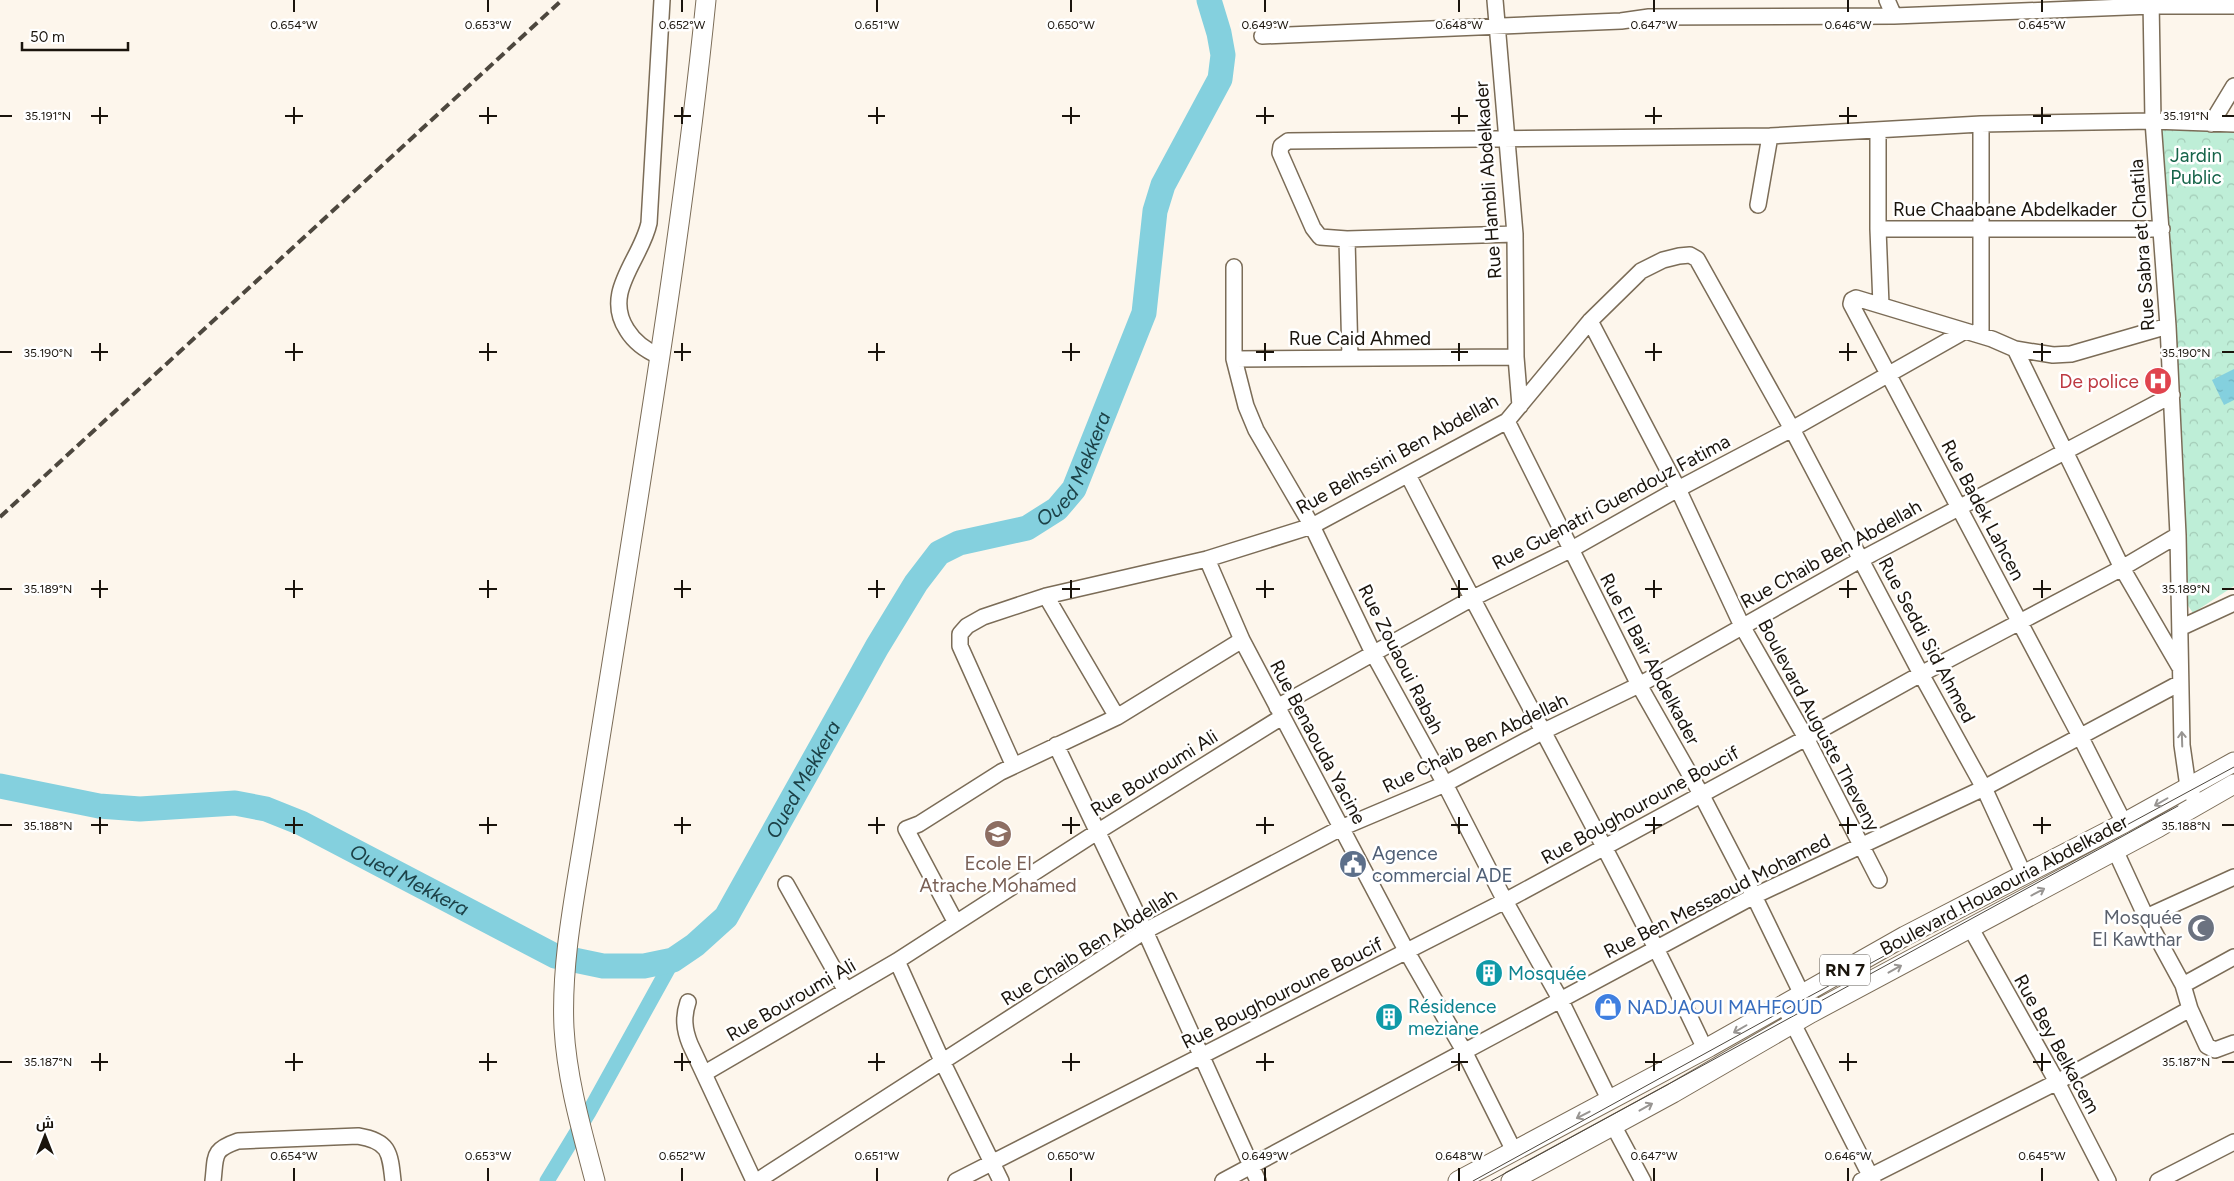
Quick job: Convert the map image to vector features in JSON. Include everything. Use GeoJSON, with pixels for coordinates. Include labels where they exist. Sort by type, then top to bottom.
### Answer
{"type":"FeatureCollection","features":[{"type":"Feature","properties":{"kind":"main road"},"geometry":{"type":"LineString","coordinates":[[595,1181],[573,1097],[564,1030],[565,990],[571,924],[659,356],[696,100],[706,0]]}},
{"type":"Feature","properties":{"kind":"main road","name":"Boulevard Houaouria Abdelkader"},"geometry":{"type":"LineString","coordinates":[[1458,1181],[1705,1049],[1905,936],[2124,823],[2234,762]]}},
{"type":"Feature","properties":{"kind":"main road","name":"Boulevard Houaouria Abdelkader"},"geometry":{"type":"LineString","coordinates":[[1511,1181],[1811,1013],[2234,784]]}},
{"type":"Feature","properties":{"kind":"street"},"geometry":{"type":"LineString","coordinates":[[659,356],[645,350],[632,339],[620,320],[618,304],[620,289],[646,238],[662,0]]}},
{"type":"Feature","properties":{"kind":"street","name":"Rue Hambli Abdelkader"},"geometry":{"type":"LineString","coordinates":[[1495,0],[1515,234],[1516,357],[1520,406]]}},
{"type":"Feature","properties":{"kind":"street"},"geometry":{"type":"LineString","coordinates":[[1887,0],[1894,16]]}},
{"type":"Feature","properties":{"kind":"street"},"geometry":{"type":"LineString","coordinates":[[1262,36],[1621,21],[1649,17],[1894,16],[2151,3],[2234,6]]}},
{"type":"Feature","properties":{"kind":"street","name":"Rue Sabra et Chatila"},"geometry":{"type":"LineString","coordinates":[[2151,3],[2153,121],[2168,326],[2178,535],[2182,746],[2188,787]]}},
{"type":"Feature","properties":{"kind":"street"},"geometry":{"type":"LineString","coordinates":[[2211,124],[2234,86]]}},
{"type":"Feature","properties":{"kind":"street"},"geometry":{"type":"LineString","coordinates":[[1515,234],[1346,239],[1320,236],[1315,233],[1280,153],[1281,146],[1288,141],[1770,136],[1981,124],[2153,121],[2234,124]]}},
{"type":"Feature","properties":{"kind":"street"},"geometry":{"type":"LineString","coordinates":[[1981,124],[1981,335]]}},
{"type":"Feature","properties":{"kind":"street"},"geometry":{"type":"LineString","coordinates":[[1878,131],[1878,229],[1881,305],[1981,335],[2015,349],[2053,355],[2071,354],[2168,326]]}},
{"type":"Feature","properties":{"kind":"street"},"geometry":{"type":"LineString","coordinates":[[1758,205],[1770,136]]}},
{"type":"Feature","properties":{"kind":"street","name":"Rue Chaabane Abdelkader"},"geometry":{"type":"LineString","coordinates":[[1878,229],[2162,229]]}},
{"type":"Feature","properties":{"kind":"street"},"geometry":{"type":"LineString","coordinates":[[1346,239],[1350,358]]}},
{"type":"Feature","properties":{"kind":"street","name":"Rue Seddi Sid Ahmed"},"geometry":{"type":"LineString","coordinates":[[1679,256],[1690,255],[1697,258],[1792,429],[1921,674],[1984,788],[2024,875]]}},
{"type":"Feature","properties":{"kind":"street","name":"Rue Belhssini Ben Abdellah"},"geometry":{"type":"LineString","coordinates":[[1013,764],[960,646],[960,634],[967,626],[984,616],[1046,596],[1207,558],[1312,526],[1507,421],[1590,321],[1641,271],[1679,256]]}},
{"type":"Feature","properties":{"kind":"street","name":"Rue Zouaoui Rabah"},"geometry":{"type":"LineString","coordinates":[[1234,266],[1234,359],[1246,406],[1256,430],[1312,526],[1374,655],[1445,784],[1505,901],[1560,999],[1610,1101]]}},
{"type":"Feature","properties":{"kind":"street","name":"Rue Badek Lahcen"},"geometry":{"type":"LineString","coordinates":[[1881,305],[1856,298],[1852,300],[1851,308],[1889,374],[2124,823]]}},
{"type":"Feature","properties":{"kind":"street","name":"Boulevard Auguste Theveny"},"geometry":{"type":"LineString","coordinates":[[1590,321],[1678,488],[1742,626],[1806,738],[1879,880]]}},
{"type":"Feature","properties":{"kind":"street","name":"Rue Guenatri Guendouz Fatima"},"geometry":{"type":"LineString","coordinates":[[1279,712],[1471,598],[1570,550],[1678,488],[1792,429],[1965,331]]}},
{"type":"Feature","properties":{"kind":"street"},"geometry":{"type":"LineString","coordinates":[[2015,349],[2122,568],[2179,666]]}},
{"type":"Feature","properties":{"kind":"street","name":"Rue Caid Ahmed"},"geometry":{"type":"LineString","coordinates":[[1234,359],[1516,357]]}},
{"type":"Feature","properties":{"kind":"street","name":"Rue Chaib Ben Abdellah"},"geometry":{"type":"LineString","coordinates":[[756,1181],[943,1063],[1145,931],[1341,828],[1445,784],[1542,732],[1639,685],[1862,560],[2172,395]]}},
{"type":"Feature","properties":{"kind":"street","name":"Rue El Bair Abdelkader"},"geometry":{"type":"LineString","coordinates":[[1507,421],[1639,685],[1701,794],[1754,896],[1811,1013]]}},
{"type":"Feature","properties":{"kind":"street"},"geometry":{"type":"LineString","coordinates":[[1408,475],[1471,598],[1658,948],[1705,1049]]}},
{"type":"Feature","properties":{"kind":"street","name":"Rue Boughouroune Boucif"},"geometry":{"type":"LineString","coordinates":[[956,1181],[1505,901],[2019,621],[2122,568],[2178,535]]}},
{"type":"Feature","properties":{"kind":"street","name":"Rue Benaouda Yacine"},"geometry":{"type":"LineString","coordinates":[[1207,558],[1242,640],[1279,712],[1407,952],[1464,1051],[1514,1151]]}},
{"type":"Feature","properties":{"kind":"street"},"geometry":{"type":"LineString","coordinates":[[1046,596],[1117,717]]}},
{"type":"Feature","properties":{"kind":"street"},"geometry":{"type":"LineString","coordinates":[[2180,628],[2234,603]]}},
{"type":"Feature","properties":{"kind":"street"},"geometry":{"type":"LineString","coordinates":[[956,923],[906,828],[919,824],[1013,764],[1117,717],[1242,640]]}},
{"type":"Feature","properties":{"kind":"street","name":"Rue Ben Messaoud Mohamed"},"geometry":{"type":"LineString","coordinates":[[1223,1181],[1754,896],[1984,788],[2180,682]]}},
{"type":"Feature","properties":{"kind":"street","name":"Rue Bouroumi Ali"},"geometry":{"type":"LineString","coordinates":[[705,1073],[897,961],[1279,712]]}},
{"type":"Feature","properties":{"kind":"street"},"geometry":{"type":"LineString","coordinates":[[1056,745],[1145,931],[1258,1181]]}},
{"type":"Feature","properties":{"kind":"street"},"geometry":{"type":"LineString","coordinates":[[2188,787],[2198,804]]}},
{"type":"Feature","properties":{"kind":"street"},"geometry":{"type":"LineString","coordinates":[[2115,850],[2146,917],[2183,985],[2190,1009],[2207,1046],[2215,1050],[2234,1043]]}},
{"type":"Feature","properties":{"kind":"street"},"geometry":{"type":"LineString","coordinates":[[2146,917],[2234,877]]}},
{"type":"Feature","properties":{"kind":"street"},"geometry":{"type":"LineString","coordinates":[[786,884],[846,991]]}},
{"type":"Feature","properties":{"kind":"street","name":"Rue Bey Belkacem"},"geometry":{"type":"LineString","coordinates":[[1970,928],[2057,1082],[2108,1181]]}},
{"type":"Feature","properties":{"kind":"street"},"geometry":{"type":"LineString","coordinates":[[2183,985],[2234,958]]}},
{"type":"Feature","properties":{"kind":"street"},"geometry":{"type":"LineString","coordinates":[[897,961],[943,1063],[1001,1181]]}},
{"type":"Feature","properties":{"kind":"street"},"geometry":{"type":"LineString","coordinates":[[1794,1023],[1796,1004],[1801,994]]}},
{"type":"Feature","properties":{"kind":"street"},"geometry":{"type":"LineString","coordinates":[[688,1002],[684,1013],[684,1029],[756,1181]]}},
{"type":"Feature","properties":{"kind":"street"},"geometry":{"type":"LineString","coordinates":[[1783,1004],[1794,1023],[1868,1179],[2057,1082],[2190,1009]]}},
{"type":"Feature","properties":{"kind":"street"},"geometry":{"type":"LineString","coordinates":[[1613,1125],[1642,1181]]}},
{"type":"Feature","properties":{"kind":"street"},"geometry":{"type":"LineString","coordinates":[[213,1181],[216,1153],[222,1146],[238,1141],[358,1136],[374,1139],[384,1146],[392,1166],[393,1181]]}},
{"type":"Feature","properties":{"kind":"street"},"geometry":{"type":"LineString","coordinates":[[2158,1181],[2234,1142]]}},
{"type":"Feature","properties":{"kind":"green space","name":"Jardin Public"},"geometry":{"type":"Polygon","coordinates":[[[2234,127],[2234,586],[2193,613],[2179,592],[2157,133],[2164,128],[2234,127]]]}},
{"type":"Feature","properties":{"kind":"water"},"geometry":{"type":"Polygon","coordinates":[[[2234,369],[2234,400],[2224,405],[2212,380],[2234,369]]]}},
{"type":"Feature","properties":{"kind":"waterway","name":"Oued Mekkera"},"geometry":{"type":"LineString","coordinates":[[0,786],[99,806],[140,809],[235,803],[266,809],[301,823],[555,956],[603,966],[644,966],[673,960],[695,945],[726,917],[877,647],[916,583],[939,553],[959,543],[1027,528],[1057,509],[1074,489],[1144,313],[1155,211],[1163,185],[1220,79],[1223,55],[1219,33],[1209,0]]}},
{"type":"Feature","properties":{"kind":"waterway"},"geometry":{"type":"LineString","coordinates":[[547,1181],[589,1112],[673,960]]}},
{"type":"Feature","properties":{"kind":"tram line"},"geometry":{"type":"LineString","coordinates":[[1473,1181],[1786,1009],[2234,767]]}},
{"type":"Feature","properties":{"kind":"tram line"},"geometry":{"type":"LineString","coordinates":[[1491,1181],[2178,806]]}},
{"type":"Feature","properties":{"kind":"railway"},"geometry":{"type":"LineString","coordinates":[[0,517],[562,0]]}},
{"type":"Feature","properties":{"kind":"place","name":"De police"},"geometry":{"type":"Point","coordinates":[2158,381]}},
{"type":"Feature","properties":{"kind":"place","name":"Ecole El Atrache Mohamed"},"geometry":{"type":"Point","coordinates":[998,834]}},
{"type":"Feature","properties":{"kind":"place","name":"Agence commercial ADE"},"geometry":{"type":"Point","coordinates":[1353,864]}},
{"type":"Feature","properties":{"kind":"place","name":"Mosquée El Kawthar"},"geometry":{"type":"Point","coordinates":[2201,928]}},
{"type":"Feature","properties":{"kind":"place","name":"Mosquée"},"geometry":{"type":"Point","coordinates":[1489,973]}},
{"type":"Feature","properties":{"kind":"place","name":"NADJAOUI MAHFOUD"},"geometry":{"type":"Point","coordinates":[1608,1007]}},
{"type":"Feature","properties":{"kind":"place","name":"Résidence meziane"},"geometry":{"type":"Point","coordinates":[1389,1017]}}]}
